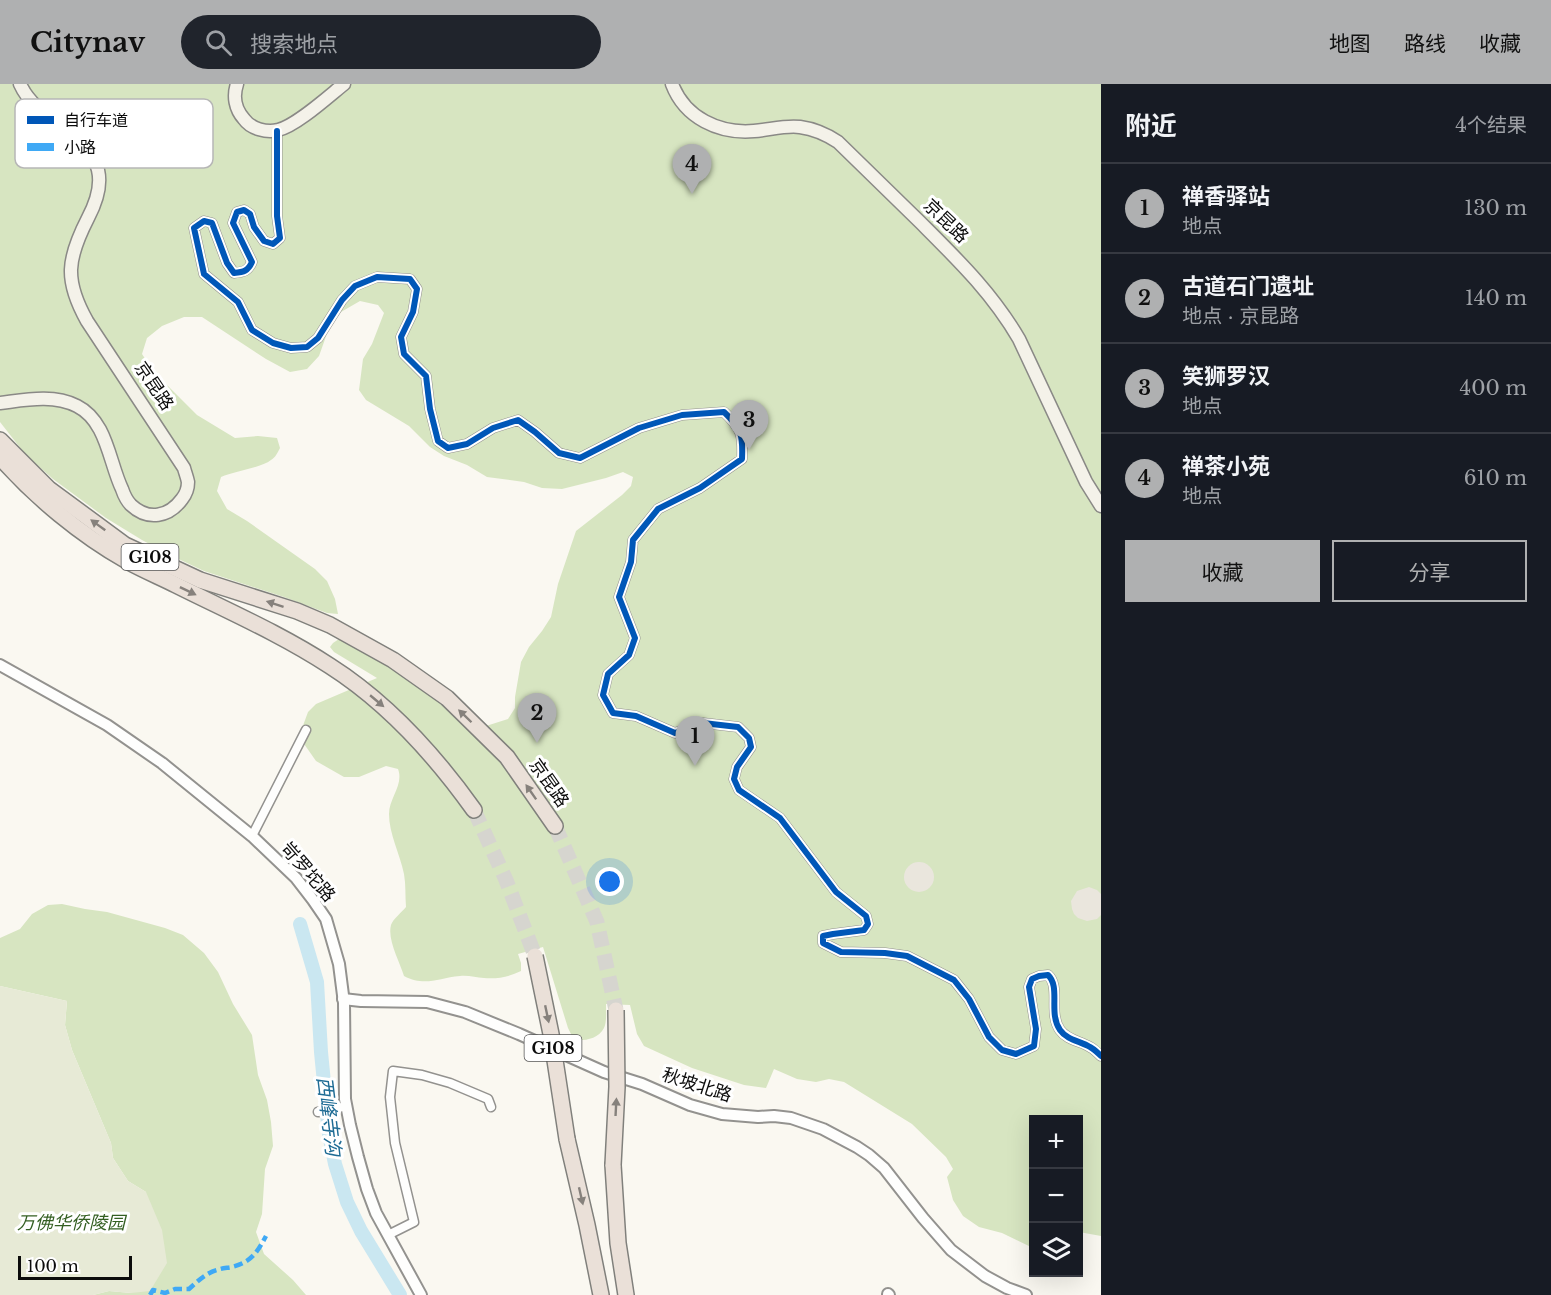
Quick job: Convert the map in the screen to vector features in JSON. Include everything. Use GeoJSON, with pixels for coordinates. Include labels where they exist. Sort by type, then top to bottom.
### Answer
{"type":"FeatureCollection","features":[{"type":"Feature","properties":{"kind":"highway","name":"京昆路"},"geometry":{"type":"LineString","coordinates":[[0,440],[48,489],[125,545],[200,580],[297,612],[330,626],[393,660],[447,698],[507,757],[555,826]]}},
{"type":"Feature","properties":{"kind":"highway","name":"G108"},"geometry":{"type":"LineString","coordinates":[[0,457],[39,496],[83,531],[127,561],[275,633],[330,666],[377,701],[421,742],[474,810]]}},
{"type":"Feature","properties":{"kind":"highway"},"geometry":{"type":"LineString","coordinates":[[0,470],[34,502],[65,526],[83,531]]}},
{"type":"Feature","properties":{"kind":"highway","name":"G108"},"geometry":{"type":"LineString","coordinates":[[535,956],[551,1034],[567,1139],[601,1295]]}},
{"type":"Feature","properties":{"kind":"highway"},"geometry":{"type":"LineString","coordinates":[[616,1010],[617,1087],[613,1165],[618,1243],[626,1295]]}},
{"type":"Feature","properties":{"kind":"main road","name":"京昆路"},"geometry":{"type":"LineString","coordinates":[[20,84],[29,99]]}},
{"type":"Feature","properties":{"kind":"main road"},"geometry":{"type":"LineString","coordinates":[[237,84],[234,91],[235,100],[241,117],[248,124],[265,131],[277,131],[302,117],[344,84]]}},
{"type":"Feature","properties":{"kind":"main road","name":"京昆路"},"geometry":{"type":"LineString","coordinates":[[672,84],[678,97],[694,115],[718,128],[738,131],[798,126],[828,135],[838,142],[959,261],[987,292],[1019,339],[1086,482],[1101,506]]}},
{"type":"Feature","properties":{"kind":"main road","name":"京昆路"},"geometry":{"type":"LineString","coordinates":[[0,403],[51,398],[78,406],[90,416],[99,429],[123,492],[129,503],[139,511],[153,515],[166,513],[177,506],[185,495],[188,483],[184,468],[87,321],[72,288],[72,256],[97,199],[98,168]]}},
{"type":"Feature","properties":{"kind":"street"},"geometry":{"type":"LineString","coordinates":[[277,131],[280,238],[273,244],[264,241],[254,226],[250,213],[244,210],[237,212],[233,223],[252,262],[245,272],[234,273],[227,263],[212,223],[204,221],[194,228],[204,274],[238,302],[252,330],[273,343],[291,348],[307,347],[318,338],[342,300],[355,286],[377,277],[410,279],[417,289],[413,312],[401,337],[404,354],[426,376],[430,409],[438,441],[448,448],[466,444],[494,428],[518,420],[559,453],[580,458],[639,428],[682,415],[724,412],[735,423],[743,439],[742,459],[700,488],[658,509],[633,540],[631,562],[619,597],[634,638],[629,655],[608,674],[603,694],[613,713],[636,716],[675,734],[703,723],[738,727],[749,738],[751,747],[737,767],[734,779],[740,790],[780,818],[836,892],[866,916],[868,924],[864,930],[824,936],[824,943],[841,952],[885,952],[907,956],[954,980],[969,999],[989,1037],[1002,1050],[1016,1053],[1034,1046],[1036,1029],[1029,987],[1032,979],[1040,975],[1048,975],[1054,983],[1053,1010],[1061,1032],[1088,1046],[1101,1056]]}},
{"type":"Feature","properties":{"kind":"street","name":"岢罗坨路"},"geometry":{"type":"LineString","coordinates":[[0,665],[107,725],[162,763],[252,836],[296,878],[326,919],[339,964],[343,999],[346,1106],[351,1131],[376,1213],[421,1295]]}},
{"type":"Feature","properties":{"kind":"street"},"geometry":{"type":"LineString","coordinates":[[252,836],[306,730]]}},
{"type":"Feature","properties":{"kind":"street","name":"秋坡北路"},"geometry":{"type":"LineString","coordinates":[[343,999],[427,1002],[465,1012],[604,1072],[642,1083],[690,1105],[722,1114],[791,1118],[823,1129],[857,1147],[884,1168],[951,1250],[985,1276],[1026,1295]]}},
{"type":"Feature","properties":{"kind":"street"},"geometry":{"type":"LineString","coordinates":[[388,1235],[414,1222],[395,1143],[390,1097],[393,1071],[422,1075],[450,1083],[488,1099],[491,1107]]}},
{"type":"Feature","properties":{"kind":"street"},"geometry":{"type":"LineString","coordinates":[[319,1111],[346,1106]]}},
{"type":"Feature","properties":{"kind":"green space"},"geometry":{"type":"Polygon","coordinates":[[[0,84],[1101,84],[1101,1236],[1083,1233],[1083,1115],[1029,1115],[1029,1246],[1002,1233],[979,1227],[963,1216],[953,1200],[947,1177],[953,1169],[946,1157],[912,1124],[844,1082],[829,1079],[816,1082],[797,1079],[774,1069],[766,1088],[744,1085],[692,1068],[644,1046],[637,1034],[630,1005],[606,1004],[606,1023],[601,1032],[591,1038],[574,1040],[568,1028],[543,947],[518,954],[521,971],[503,977],[463,976],[419,981],[404,976],[392,944],[390,931],[392,923],[406,907],[404,874],[389,814],[399,781],[398,769],[386,766],[359,777],[344,777],[316,761],[302,741],[301,731],[308,712],[316,704],[377,678],[334,652],[330,647],[339,639],[376,656],[438,699],[462,723],[486,726],[508,719],[515,708],[521,662],[551,617],[558,584],[576,531],[622,495],[631,486],[633,477],[623,472],[562,489],[542,488],[524,482],[487,477],[430,447],[409,426],[366,400],[359,390],[363,359],[372,344],[384,313],[378,305],[360,301],[341,312],[329,328],[319,356],[307,369],[290,372],[202,317],[184,317],[162,326],[147,338],[142,354],[153,371],[197,415],[235,438],[258,436],[277,438],[280,448],[272,459],[267,463],[221,477],[217,491],[227,509],[315,569],[327,581],[335,599],[338,614],[327,613],[204,571],[170,555],[106,518],[53,479],[25,454],[0,422],[0,84]]]}},
{"type":"Feature","properties":{"kind":"green space"},"geometry":{"type":"Polygon","coordinates":[[[62,904],[107,912],[183,935],[204,953],[218,972],[233,1004],[252,1035],[258,1075],[267,1100],[271,1122],[273,1146],[265,1169],[262,1214],[256,1232],[264,1254],[306,1295],[93,1295],[109,1291],[131,1293],[146,1192],[128,1181],[113,1158],[111,1143],[72,1050],[65,1025],[67,1001],[0,986],[0,938],[20,929],[32,914],[48,905],[62,904]]]}},
{"type":"Feature","properties":{"kind":"green space","name":"万佛华侨陵园"},"geometry":{"type":"Polygon","coordinates":[[[0,986],[67,1001],[65,1025],[72,1050],[111,1143],[113,1158],[128,1181],[146,1192],[162,1230],[167,1263],[150,1291],[131,1293],[109,1291],[93,1295],[0,1295],[0,986]]]}},
{"type":"Feature","properties":{"kind":"shaded area"},"geometry":{"type":"Polygon","coordinates":[[[919,862],[929,867],[934,877],[929,887],[919,892],[909,887],[904,877],[909,867],[919,862]]]}},
{"type":"Feature","properties":{"kind":"shaded area"},"geometry":{"type":"Polygon","coordinates":[[[1089,887],[1101,894],[1101,915],[1097,919],[1087,921],[1074,914],[1071,901],[1077,891],[1089,887]]]}},
{"type":"Feature","properties":{"kind":"waterway","name":"西峰寺沟"},"geometry":{"type":"LineString","coordinates":[[300,924],[317,982],[329,1134],[335,1164],[347,1202],[361,1231],[400,1295]]}},
{"type":"Feature","properties":{"kind":"tunnel"},"geometry":{"type":"LineString","coordinates":[[474,810],[506,880],[535,956]]}},
{"type":"Feature","properties":{"kind":"tunnel"},"geometry":{"type":"LineString","coordinates":[[555,826],[597,922],[616,1010]]}},
{"type":"Feature","properties":{"kind":"marked path"},"geometry":{"type":"LineString","coordinates":[[150,1295],[153,1290],[165,1293],[175,1289],[189,1289],[209,1273],[244,1262],[256,1252],[266,1236]]}},
{"type":"Feature","properties":{"kind":"cycle path"},"geometry":{"type":"LineString","coordinates":[[277,131],[277,216],[280,238],[273,244],[264,241],[254,227],[250,214],[244,210],[237,212],[233,223],[252,262],[245,270],[234,273],[227,263],[212,223],[204,221],[194,228],[204,274],[238,302],[252,330],[273,343],[291,348],[307,347],[318,338],[342,300],[355,286],[377,277],[410,279],[417,289],[413,312],[401,337],[404,354],[426,376],[430,409],[438,441],[448,448],[467,444],[493,428],[518,420],[559,453],[580,458],[639,428],[682,415],[724,412],[735,423],[740,433],[742,459],[700,488],[658,509],[633,540],[631,562],[619,597],[635,638],[629,655],[608,674],[603,695],[613,713],[636,716],[675,733],[703,723],[738,727],[749,738],[751,747],[737,767],[734,779],[739,790],[780,818],[836,892],[866,916],[868,924],[864,930],[823,936],[823,943],[841,952],[907,956],[954,980],[969,999],[989,1037],[1002,1050],[1016,1054],[1034,1046],[1036,1029],[1029,987],[1032,979],[1048,975],[1054,986],[1055,1016],[1060,1030],[1101,1056]]}},
{"type":"Feature","properties":{"kind":"place","name":"禅茶小苑"},"geometry":{"type":"Point","coordinates":[692,194]}},
{"type":"Feature","properties":{"kind":"place","name":"笑狮罗汉"},"geometry":{"type":"Point","coordinates":[749,450]}},
{"type":"Feature","properties":{"kind":"place","name":"古道石门遗址"},"geometry":{"type":"Point","coordinates":[537,743]}},
{"type":"Feature","properties":{"kind":"place","name":"禅香驿站"},"geometry":{"type":"Point","coordinates":[695,766]}}]}
